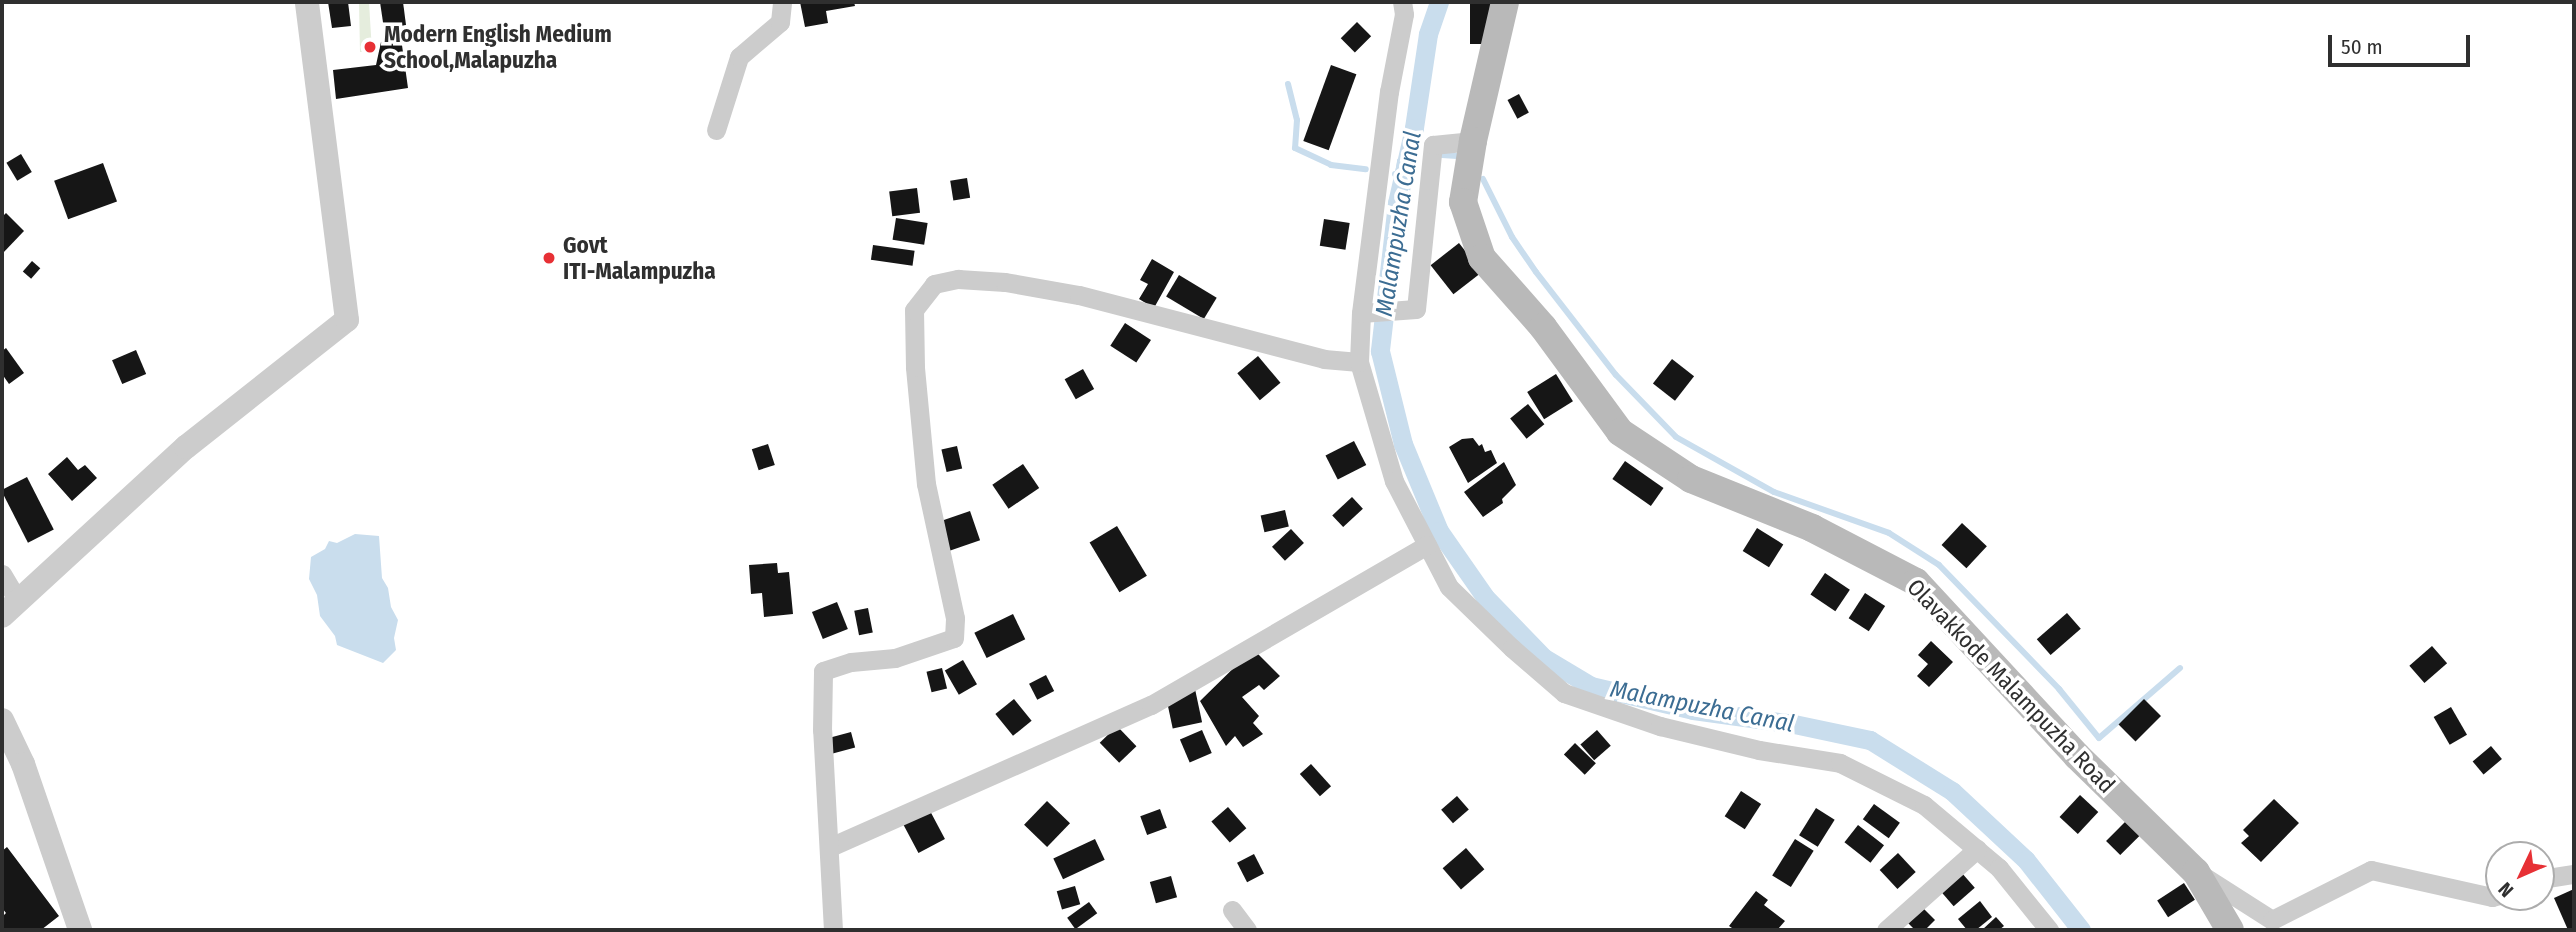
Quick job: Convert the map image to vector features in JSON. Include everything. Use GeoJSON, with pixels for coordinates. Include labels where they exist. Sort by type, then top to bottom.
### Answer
{"type":"FeatureCollection","features":[{"type":"Feature","properties":{"kind":"main road","name":"Olavakkode Malampuzha Road"},"geometry":{"type":"LineString","coordinates":[[1505,2],[1473,141],[1463,202],[1482,258],[1543,327],[1620,432],[1691,480],[1812,528],[1916,582],[2077,756],[2196,872],[2230,930]]}},
{"type":"Feature","properties":{"kind":"street"},"geometry":{"type":"LineString","coordinates":[[2,574],[10,608],[186,447],[347,320],[307,2]]}},
{"type":"Feature","properties":{"kind":"street"},"geometry":{"type":"LineString","coordinates":[[716,130],[739,57],[780,22],[782,2]]}},
{"type":"Feature","properties":{"kind":"street"},"geometry":{"type":"LineString","coordinates":[[1402,2],[1404,14],[1389,92],[1360,313],[1359,362],[1394,481],[1449,587],[1512,648],[1564,692],[1660,726],[1759,750],[1840,763],[1924,805],[1999,868],[2040,927]]}},
{"type":"Feature","properties":{"kind":"street"},"geometry":{"type":"LineString","coordinates":[[1360,313],[1416,309],[1433,145],[1473,141]]}},
{"type":"Feature","properties":{"kind":"street"},"geometry":{"type":"LineString","coordinates":[[833,930],[822,730],[823,671],[850,662],[895,658],[954,638],[955,618],[926,484],[915,367],[914,310],[934,284],[958,279],[1005,282],[1067,293],[1247,341],[1324,359],[1359,362]]}},
{"type":"Feature","properties":{"kind":"street"},"geometry":{"type":"LineString","coordinates":[[830,847],[1151,705],[1427,545]]}},
{"type":"Feature","properties":{"kind":"street"},"geometry":{"type":"LineString","coordinates":[[2,720],[23,764],[80,930]]}},
{"type":"Feature","properties":{"kind":"street"},"geometry":{"type":"LineString","coordinates":[[1886,930],[1976,849]]}},
{"type":"Feature","properties":{"kind":"street"},"geometry":{"type":"LineString","coordinates":[[2196,872],[2272,920],[2371,870],[2485,895]]}},
{"type":"Feature","properties":{"kind":"street"},"geometry":{"type":"LineString","coordinates":[[2555,877],[2574,874]]}},
{"type":"Feature","properties":{"kind":"street"},"geometry":{"type":"LineString","coordinates":[[1232,910],[1247,930]]}},
{"type":"Feature","properties":{"kind":"green space"},"geometry":{"type":"Polygon","coordinates":[[[359,2],[369,2],[372,52],[360,52],[359,2]]]}},
{"type":"Feature","properties":{"kind":"water"},"geometry":{"type":"Polygon","coordinates":[[[355,534],[379,536],[382,578],[398,620],[394,638],[396,650],[383,663],[337,645],[335,636],[320,616],[317,595],[309,579],[311,557],[325,549],[329,541],[337,543],[355,534]]]}},
{"type":"Feature","properties":{"kind":"building"},"geometry":{"type":"Polygon","coordinates":[[[328,2],[348,2],[351,26],[332,28],[328,2]]]}},
{"type":"Feature","properties":{"kind":"building"},"geometry":{"type":"Polygon","coordinates":[[[380,2],[403,2],[406,25],[384,29],[380,2]]]}},
{"type":"Feature","properties":{"kind":"building"},"geometry":{"type":"Polygon","coordinates":[[[800,2],[854,2],[855,6],[826,11],[828,23],[805,27],[800,2]]]}},
{"type":"Feature","properties":{"kind":"building"},"geometry":{"type":"Polygon","coordinates":[[[1470,2],[1492,2],[1492,44],[1470,44],[1470,2]]]}},
{"type":"Feature","properties":{"kind":"building"},"geometry":{"type":"Polygon","coordinates":[[[1357,22],[1371,36],[1355,52],[1341,38],[1357,22]]]}},
{"type":"Feature","properties":{"kind":"building"},"geometry":{"type":"Polygon","coordinates":[[[401,38],[408,88],[336,99],[333,70],[376,65],[381,42],[401,38]]]}},
{"type":"Feature","properties":{"kind":"building"},"geometry":{"type":"Polygon","coordinates":[[[1331,65],[1356,74],[1329,150],[1303,141],[1331,65]]]}},
{"type":"Feature","properties":{"kind":"building"},"geometry":{"type":"Polygon","coordinates":[[[1519,94],[1529,113],[1517,119],[1508,100],[1519,94]]]}},
{"type":"Feature","properties":{"kind":"building"},"geometry":{"type":"Polygon","coordinates":[[[21,154],[32,172],[17,181],[6,163],[21,154]]]}},
{"type":"Feature","properties":{"kind":"building"},"geometry":{"type":"Polygon","coordinates":[[[103,163],[117,202],[68,219],[54,181],[103,163]]]}},
{"type":"Feature","properties":{"kind":"building"},"geometry":{"type":"Polygon","coordinates":[[[967,178],[970,198],[953,200],[950,181],[967,178]]]}},
{"type":"Feature","properties":{"kind":"building"},"geometry":{"type":"Polygon","coordinates":[[[917,188],[920,213],[892,216],[889,191],[917,188]]]}},
{"type":"Feature","properties":{"kind":"building"},"geometry":{"type":"Polygon","coordinates":[[[6,213],[24,231],[2,254],[2,217],[6,213]]]}},
{"type":"Feature","properties":{"kind":"building"},"geometry":{"type":"Polygon","coordinates":[[[896,218],[928,223],[924,245],[893,240],[896,218]]]}},
{"type":"Feature","properties":{"kind":"building"},"geometry":{"type":"Polygon","coordinates":[[[1324,219],[1350,223],[1345,250],[1320,246],[1324,219]]]}},
{"type":"Feature","properties":{"kind":"building"},"geometry":{"type":"Polygon","coordinates":[[[1459,243],[1482,272],[1453,294],[1431,265],[1459,243]]]}},
{"type":"Feature","properties":{"kind":"building"},"geometry":{"type":"Polygon","coordinates":[[[873,245],[915,251],[913,266],[871,260],[873,245]]]}},
{"type":"Feature","properties":{"kind":"building"},"geometry":{"type":"Polygon","coordinates":[[[1152,259],[1174,272],[1154,308],[1139,299],[1148,284],[1140,280],[1152,259]]]}},
{"type":"Feature","properties":{"kind":"building"},"geometry":{"type":"Polygon","coordinates":[[[32,261],[40,268],[31,279],[23,272],[32,261]]]}},
{"type":"Feature","properties":{"kind":"building"},"geometry":{"type":"Polygon","coordinates":[[[1179,275],[1217,298],[1204,319],[1166,296],[1179,275]]]}},
{"type":"Feature","properties":{"kind":"building"},"geometry":{"type":"Polygon","coordinates":[[[1125,323],[1151,340],[1136,363],[1110,346],[1125,323]]]}},
{"type":"Feature","properties":{"kind":"building"},"geometry":{"type":"Polygon","coordinates":[[[6,348],[24,373],[9,384],[2,374],[2,351],[6,348]]]}},
{"type":"Feature","properties":{"kind":"building"},"geometry":{"type":"Polygon","coordinates":[[[136,350],[146,374],[122,384],[112,360],[136,350]]]}},
{"type":"Feature","properties":{"kind":"building"},"geometry":{"type":"Polygon","coordinates":[[[1258,356],[1280,383],[1260,400],[1237,373],[1258,356]]]}},
{"type":"Feature","properties":{"kind":"building"},"geometry":{"type":"Polygon","coordinates":[[[1672,359],[1694,376],[1675,401],[1653,383],[1672,359]]]}},
{"type":"Feature","properties":{"kind":"building"},"geometry":{"type":"Polygon","coordinates":[[[1083,369],[1094,389],[1076,399],[1065,379],[1083,369]]]}},
{"type":"Feature","properties":{"kind":"building"},"geometry":{"type":"Polygon","coordinates":[[[1556,374],[1573,401],[1544,419],[1527,392],[1556,374]]]}},
{"type":"Feature","properties":{"kind":"building"},"geometry":{"type":"Polygon","coordinates":[[[1528,404],[1544,424],[1526,439],[1510,418],[1528,404]]]}},
{"type":"Feature","properties":{"kind":"building"},"geometry":{"type":"Polygon","coordinates":[[[1473,438],[1479,446],[1482,444],[1485,452],[1491,450],[1497,463],[1468,483],[1449,447],[1462,439],[1473,438]]]}},
{"type":"Feature","properties":{"kind":"building"},"geometry":{"type":"Polygon","coordinates":[[[1354,441],[1366,465],[1338,480],[1325,456],[1354,441]]]}},
{"type":"Feature","properties":{"kind":"building"},"geometry":{"type":"Polygon","coordinates":[[[768,444],[775,465],[759,470],[752,449],[768,444]]]}},
{"type":"Feature","properties":{"kind":"building"},"geometry":{"type":"Polygon","coordinates":[[[957,446],[962,468],[947,472],[941,450],[957,446]]]}},
{"type":"Feature","properties":{"kind":"building"},"geometry":{"type":"Polygon","coordinates":[[[67,457],[78,470],[85,465],[97,478],[72,501],[48,474],[67,457]]]}},
{"type":"Feature","properties":{"kind":"building"},"geometry":{"type":"Polygon","coordinates":[[[1625,461],[1664,488],[1651,506],[1612,479],[1625,461]]]}},
{"type":"Feature","properties":{"kind":"building"},"geometry":{"type":"Polygon","coordinates":[[[1504,462],[1516,485],[1502,499],[1503,503],[1483,517],[1464,492],[1504,462]]]}},
{"type":"Feature","properties":{"kind":"building"},"geometry":{"type":"Polygon","coordinates":[[[1023,464],[1039,488],[1009,509],[992,485],[1023,464]]]}},
{"type":"Feature","properties":{"kind":"building"},"geometry":{"type":"Polygon","coordinates":[[[27,477],[54,530],[28,543],[2,492],[27,477]]]}},
{"type":"Feature","properties":{"kind":"building"},"geometry":{"type":"Polygon","coordinates":[[[1352,497],[1363,509],[1343,527],[1332,515],[1352,497]]]}},
{"type":"Feature","properties":{"kind":"building"},"geometry":{"type":"Polygon","coordinates":[[[1285,510],[1289,527],[1264,532],[1261,516],[1285,510]]]}},
{"type":"Feature","properties":{"kind":"building"},"geometry":{"type":"Polygon","coordinates":[[[970,511],[980,540],[949,551],[939,522],[970,511]]]}},
{"type":"Feature","properties":{"kind":"building"},"geometry":{"type":"Polygon","coordinates":[[[1962,523],[1987,546],[1966,568],[1942,545],[1962,523]]]}},
{"type":"Feature","properties":{"kind":"building"},"geometry":{"type":"Polygon","coordinates":[[[1117,526],[1147,576],[1119,592],[1090,542],[1117,526]]]}},
{"type":"Feature","properties":{"kind":"building"},"geometry":{"type":"Polygon","coordinates":[[[1757,528],[1783,544],[1769,567],[1743,551],[1757,528]]]}},
{"type":"Feature","properties":{"kind":"building"},"geometry":{"type":"Polygon","coordinates":[[[1291,529],[1304,543],[1285,561],[1272,547],[1291,529]]]}},
{"type":"Feature","properties":{"kind":"building"},"geometry":{"type":"Polygon","coordinates":[[[777,563],[778,573],[789,572],[793,614],[764,617],[762,593],[751,594],[749,565],[777,563]]]}},
{"type":"Feature","properties":{"kind":"building"},"geometry":{"type":"Polygon","coordinates":[[[1825,573],[1850,590],[1835,611],[1810,595],[1825,573]]]}},
{"type":"Feature","properties":{"kind":"building"},"geometry":{"type":"Polygon","coordinates":[[[1865,593],[1885,606],[1869,631],[1849,618],[1865,593]]]}},
{"type":"Feature","properties":{"kind":"building"},"geometry":{"type":"Polygon","coordinates":[[[837,602],[848,629],[823,639],[812,612],[837,602]]]}},
{"type":"Feature","properties":{"kind":"building"},"geometry":{"type":"Polygon","coordinates":[[[868,608],[873,633],[859,635],[854,611],[868,608]]]}},
{"type":"Feature","properties":{"kind":"building"},"geometry":{"type":"Polygon","coordinates":[[[2067,613],[2081,629],[2051,655],[2037,639],[2067,613]]]}},
{"type":"Feature","properties":{"kind":"building"},"geometry":{"type":"Polygon","coordinates":[[[1013,614],[1025,639],[987,658],[974,633],[1013,614]]]}},
{"type":"Feature","properties":{"kind":"building"},"geometry":{"type":"Polygon","coordinates":[[[1931,641],[1953,662],[1929,687],[1917,676],[1928,664],[1918,655],[1931,641]]]}},
{"type":"Feature","properties":{"kind":"building"},"geometry":{"type":"Polygon","coordinates":[[[2432,646],[2447,663],[2424,683],[2409,666],[2432,646]]]}},
{"type":"Feature","properties":{"kind":"building"},"geometry":{"type":"Polygon","coordinates":[[[1253,649],[1280,676],[1264,690],[1259,685],[1242,697],[1259,716],[1253,723],[1263,734],[1243,747],[1235,736],[1226,746],[1200,701],[1253,649]]]}},
{"type":"Feature","properties":{"kind":"building"},"geometry":{"type":"Polygon","coordinates":[[[963,660],[977,684],[959,695],[945,670],[963,660]]]}},
{"type":"Feature","properties":{"kind":"building"},"geometry":{"type":"Polygon","coordinates":[[[942,668],[947,688],[932,692],[926,672],[942,668]]]}},
{"type":"Feature","properties":{"kind":"building"},"geometry":{"type":"Polygon","coordinates":[[[1046,675],[1054,691],[1037,700],[1029,684],[1046,675]]]}},
{"type":"Feature","properties":{"kind":"building"},"geometry":{"type":"Polygon","coordinates":[[[1195,689],[1202,722],[1173,728],[1166,695],[1195,689]]]}},
{"type":"Feature","properties":{"kind":"building"},"geometry":{"type":"Polygon","coordinates":[[[1014,699],[1032,721],[1013,736],[995,714],[1014,699]]]}},
{"type":"Feature","properties":{"kind":"building"},"geometry":{"type":"Polygon","coordinates":[[[2144,699],[2161,716],[2136,741],[2119,724],[2144,699]]]}},
{"type":"Feature","properties":{"kind":"building"},"geometry":{"type":"Polygon","coordinates":[[[2451,707],[2467,735],[2450,745],[2434,717],[2451,707]]]}},
{"type":"Feature","properties":{"kind":"building"},"geometry":{"type":"Polygon","coordinates":[[[1117,726],[1136,746],[1119,763],[1100,743],[1117,726]]]}},
{"type":"Feature","properties":{"kind":"building"},"geometry":{"type":"Polygon","coordinates":[[[1202,730],[1212,753],[1190,762],[1180,739],[1202,730]]]}},
{"type":"Feature","properties":{"kind":"building"},"geometry":{"type":"Polygon","coordinates":[[[1597,730],[1611,746],[1594,760],[1580,744],[1597,730]]]}},
{"type":"Feature","properties":{"kind":"building"},"geometry":{"type":"Polygon","coordinates":[[[851,732],[855,747],[831,754],[827,738],[851,732]]]}},
{"type":"Feature","properties":{"kind":"building"},"geometry":{"type":"Polygon","coordinates":[[[1575,743],[1596,763],[1585,775],[1564,755],[1575,743]]]}},
{"type":"Feature","properties":{"kind":"building"},"geometry":{"type":"Polygon","coordinates":[[[2491,746],[2502,759],[2484,774],[2473,761],[2491,746]]]}},
{"type":"Feature","properties":{"kind":"building"},"geometry":{"type":"Polygon","coordinates":[[[1311,764],[1331,786],[1320,796],[1300,774],[1311,764]]]}},
{"type":"Feature","properties":{"kind":"building"},"geometry":{"type":"Polygon","coordinates":[[[1741,791],[1761,804],[1745,829],[1725,816],[1741,791]]]}},
{"type":"Feature","properties":{"kind":"building"},"geometry":{"type":"Polygon","coordinates":[[[2080,795],[2098,812],[2078,834],[2060,817],[2080,795]]]}},
{"type":"Feature","properties":{"kind":"building"},"geometry":{"type":"Polygon","coordinates":[[[1457,796],[1469,810],[1453,823],[1441,810],[1457,796]]]}},
{"type":"Feature","properties":{"kind":"building"},"geometry":{"type":"Polygon","coordinates":[[[2274,799],[2299,823],[2261,862],[2241,843],[2249,836],[2243,830],[2274,799]]]}},
{"type":"Feature","properties":{"kind":"building"},"geometry":{"type":"Polygon","coordinates":[[[1047,801],[1070,823],[1047,847],[1024,825],[1047,801]]]}},
{"type":"Feature","properties":{"kind":"building"},"geometry":{"type":"Polygon","coordinates":[[[1874,804],[1900,823],[1889,838],[1863,819],[1874,804]]]}},
{"type":"Feature","properties":{"kind":"building"},"geometry":{"type":"Polygon","coordinates":[[[1228,807],[1246,828],[1230,843],[1211,821],[1228,807]]]}},
{"type":"Feature","properties":{"kind":"building"},"geometry":{"type":"Polygon","coordinates":[[[1816,808],[1835,820],[1818,847],[1799,835],[1816,808]]]}},
{"type":"Feature","properties":{"kind":"building"},"geometry":{"type":"Polygon","coordinates":[[[929,809],[945,839],[918,853],[903,823],[929,809]]]}},
{"type":"Feature","properties":{"kind":"building"},"geometry":{"type":"Polygon","coordinates":[[[1160,809],[1167,828],[1147,835],[1140,816],[1160,809]]]}},
{"type":"Feature","properties":{"kind":"building"},"geometry":{"type":"Polygon","coordinates":[[[2128,819],[2142,833],[2120,855],[2106,841],[2128,819]]]}},
{"type":"Feature","properties":{"kind":"building"},"geometry":{"type":"Polygon","coordinates":[[[1858,825],[1884,845],[1870,863],[1844,842],[1858,825]]]}},
{"type":"Feature","properties":{"kind":"building"},"geometry":{"type":"Polygon","coordinates":[[[1095,839],[1105,860],[1063,879],[1053,858],[1095,839]]]}},
{"type":"Feature","properties":{"kind":"building"},"geometry":{"type":"Polygon","coordinates":[[[1795,839],[1814,851],[1791,887],[1772,875],[1795,839]]]}},
{"type":"Feature","properties":{"kind":"building"},"geometry":{"type":"Polygon","coordinates":[[[7,847],[59,916],[41,930],[2,930],[2,917],[6,913],[2,908],[2,851],[7,847]]]}},
{"type":"Feature","properties":{"kind":"building"},"geometry":{"type":"Polygon","coordinates":[[[1466,848],[1484,869],[1461,889],[1443,868],[1466,848]]]}},
{"type":"Feature","properties":{"kind":"building"},"geometry":{"type":"Polygon","coordinates":[[[1898,853],[1916,872],[1897,889],[1880,870],[1898,853]]]}},
{"type":"Feature","properties":{"kind":"building"},"geometry":{"type":"Polygon","coordinates":[[[1254,854],[1264,874],[1247,882],[1237,863],[1254,854]]]}},
{"type":"Feature","properties":{"kind":"building"},"geometry":{"type":"Polygon","coordinates":[[[1961,872],[1975,888],[1954,906],[1940,890],[1961,872]]]}},
{"type":"Feature","properties":{"kind":"building"},"geometry":{"type":"Polygon","coordinates":[[[1171,876],[1177,897],[1156,903],[1150,882],[1171,876]]]}},
{"type":"Feature","properties":{"kind":"building"},"geometry":{"type":"Polygon","coordinates":[[[2184,883],[2195,900],[2168,917],[2157,900],[2184,883]]]}},
{"type":"Feature","properties":{"kind":"building"},"geometry":{"type":"Polygon","coordinates":[[[1075,886],[1080,904],[1062,910],[1057,891],[1075,886]]]}},
{"type":"Feature","properties":{"kind":"building"},"geometry":{"type":"Polygon","coordinates":[[[2574,889],[2574,930],[2568,930],[2555,898],[2574,889]]]}},
{"type":"Feature","properties":{"kind":"building"},"geometry":{"type":"Polygon","coordinates":[[[1756,891],[1768,900],[1764,905],[1785,921],[1777,930],[1735,930],[1729,926],[1756,891]]]}},
{"type":"Feature","properties":{"kind":"building"},"geometry":{"type":"Polygon","coordinates":[[[1980,901],[1992,917],[1976,930],[1967,930],[1958,919],[1980,901]]]}},
{"type":"Feature","properties":{"kind":"building"},"geometry":{"type":"Polygon","coordinates":[[[1089,902],[1097,913],[1075,929],[1067,918],[1089,902]]]}},
{"type":"Feature","properties":{"kind":"building"},"geometry":{"type":"Polygon","coordinates":[[[1920,905],[1935,920],[1925,930],[1915,930],[1905,920],[1920,905]]]}},
{"type":"Feature","properties":{"kind":"building"},"geometry":{"type":"Polygon","coordinates":[[[1996,917],[2004,926],[1999,930],[1982,930],[1996,917]]]}},
{"type":"Feature","properties":{"kind":"waterway","name":"Malampuzha Canal"},"geometry":{"type":"LineString","coordinates":[[1439,2],[1428,34],[1414,128],[1397,203],[1380,351],[1403,444],[1439,531],[1485,597],[1544,658],[1591,686],[1693,710],[1794,724],[1870,740],[1952,791],[2026,860],[2081,930]]}},
{"type":"Feature","properties":{"kind":"waterway"},"geometry":{"type":"LineString","coordinates":[[1288,84],[1297,120],[1295,148],[1331,165],[1366,169]]}},
{"type":"Feature","properties":{"kind":"waterway"},"geometry":{"type":"LineString","coordinates":[[1442,155],[1457,156]]}},
{"type":"Feature","properties":{"kind":"waterway"},"geometry":{"type":"LineString","coordinates":[[1395,174],[1398,174],[1400,161],[1416,158]]}},
{"type":"Feature","properties":{"kind":"waterway"},"geometry":{"type":"LineString","coordinates":[[1483,179],[1512,237],[1536,272],[1616,375],[1676,437],[1774,492],[1889,533],[1939,565],[2059,689],[2099,738],[2180,668]]}},
{"type":"Feature","properties":{"kind":"place","name":"Modern English Medium School,Malapuzha"},"geometry":{"type":"Point","coordinates":[370,47]}},
{"type":"Feature","properties":{"kind":"place","name":"Govt ITI-Malampuzha"},"geometry":{"type":"Point","coordinates":[549,258]}}]}
